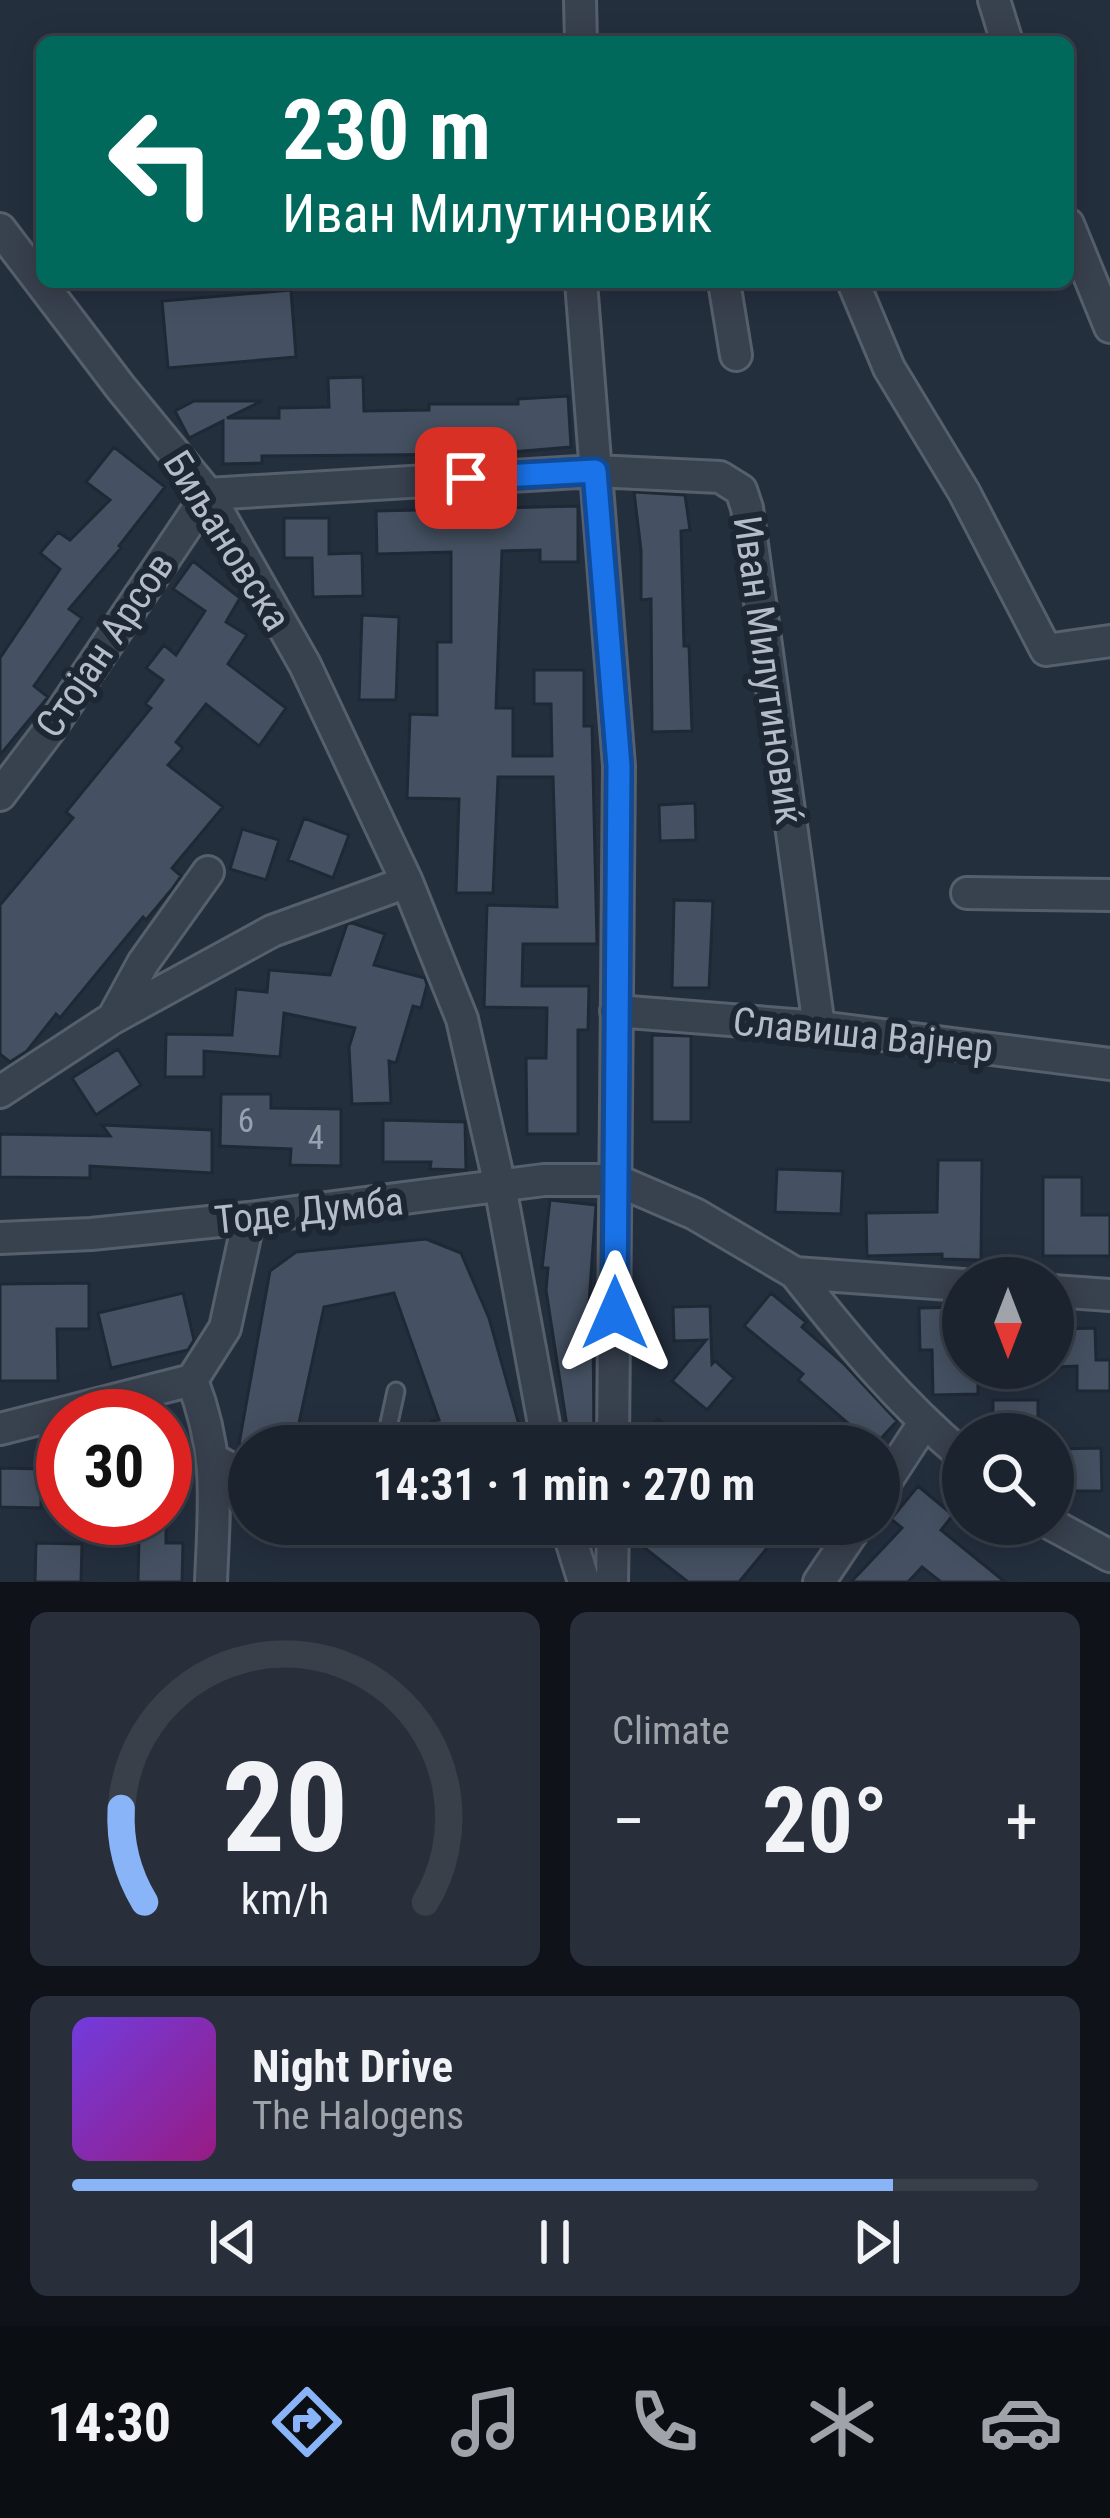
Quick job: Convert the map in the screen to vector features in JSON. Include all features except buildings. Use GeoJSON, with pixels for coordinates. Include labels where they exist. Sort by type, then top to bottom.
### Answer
{"type":"FeatureCollection","features":[{"type":"Feature","properties":{"kind":"street"},"geometry":{"type":"LineString","coordinates":[[580,0],[581,36]]}},
{"type":"Feature","properties":{"kind":"street"},"geometry":{"type":"LineString","coordinates":[[994,0],[1005,36]]}},
{"type":"Feature","properties":{"kind":"street","name":"Биљановска"},"geometry":{"type":"LineString","coordinates":[[0,229],[36,276]]}},
{"type":"Feature","properties":{"kind":"street"},"geometry":{"type":"LineString","coordinates":[[1074,239],[1110,327]]}},
{"type":"Feature","properties":{"kind":"street","name":"Биљановска"},"geometry":{"type":"LineString","coordinates":[[45,288],[208,494],[305,665],[407,882],[462,1019],[500,1186],[544,1425]]}},
{"type":"Feature","properties":{"kind":"street"},"geometry":{"type":"LineString","coordinates":[[581,288],[619,766],[614,1425]]}},
{"type":"Feature","properties":{"kind":"street"},"geometry":{"type":"LineString","coordinates":[[725,288],[736,355]]}},
{"type":"Feature","properties":{"kind":"street"},"geometry":{"type":"LineString","coordinates":[[856,288],[889,368],[964,492],[1046,650],[1110,641]]}},
{"type":"Feature","properties":{"kind":"street","name":"Иван Милутиновиќ"},"geometry":{"type":"LineString","coordinates":[[208,494],[595,471],[720,477],[741,490],[819,1027]]}},
{"type":"Feature","properties":{"kind":"street","name":"Стојан Арсов"},"geometry":{"type":"LineString","coordinates":[[0,795],[50,729],[208,494]]}},
{"type":"Feature","properties":{"kind":"street"},"geometry":{"type":"LineString","coordinates":[[112,1018],[143,962],[208,872]]}},
{"type":"Feature","properties":{"kind":"street"},"geometry":{"type":"LineString","coordinates":[[0,1093],[112,1018],[272,932],[407,882]]}},
{"type":"Feature","properties":{"kind":"street"},"geometry":{"type":"LineString","coordinates":[[967,893],[1110,895]]}},
{"type":"Feature","properties":{"kind":"street","name":"Славиша Вајнер"},"geometry":{"type":"LineString","coordinates":[[616,1011],[819,1027],[1110,1064]]}},
{"type":"Feature","properties":{"kind":"street","name":"Тоде Думба"},"geometry":{"type":"LineString","coordinates":[[0,1238],[249,1218],[544,1180],[616,1180]]}},
{"type":"Feature","properties":{"kind":"street"},"geometry":{"type":"LineString","coordinates":[[616,1180],[695,1214],[795,1273],[854,1348],[942,1439]]}},
{"type":"Feature","properties":{"kind":"street"},"geometry":{"type":"LineString","coordinates":[[0,1429],[193,1380],[225,1328],[249,1218]]}},
{"type":"Feature","properties":{"kind":"street"},"geometry":{"type":"LineString","coordinates":[[795,1273],[942,1284]]}},
{"type":"Feature","properties":{"kind":"street"},"geometry":{"type":"LineString","coordinates":[[1074,1292],[1110,1295]]}},
{"type":"Feature","properties":{"kind":"street"},"geometry":{"type":"LineString","coordinates":[[193,1380],[215,1460],[211,1582]]}},
{"type":"Feature","properties":{"kind":"street"},"geometry":{"type":"LineString","coordinates":[[900,1460],[924,1424]]}},
{"type":"Feature","properties":{"kind":"street"},"geometry":{"type":"LineString","coordinates":[[215,1460],[228,1467]]}},
{"type":"Feature","properties":{"kind":"street"},"geometry":{"type":"LineString","coordinates":[[1074,1536],[1110,1556]]}},
{"type":"Feature","properties":{"kind":"street"},"geometry":{"type":"LineString","coordinates":[[573,1545],[584,1582]]}},
{"type":"Feature","properties":{"kind":"street"},"geometry":{"type":"LineString","coordinates":[[612,1582],[613,1545]]}},
{"type":"Feature","properties":{"kind":"street"},"geometry":{"type":"LineString","coordinates":[[820,1582],[844,1545]]}},
{"type":"Feature","properties":{"kind":"lane"},"geometry":{"type":"LineString","coordinates":[[388,1425],[396,1391]]}},
{"type":"Feature","properties":{"kind":"route"},"geometry":{"type":"LineString","coordinates":[[466,478],[595,471],[619,766],[615,1313]]}}]}
